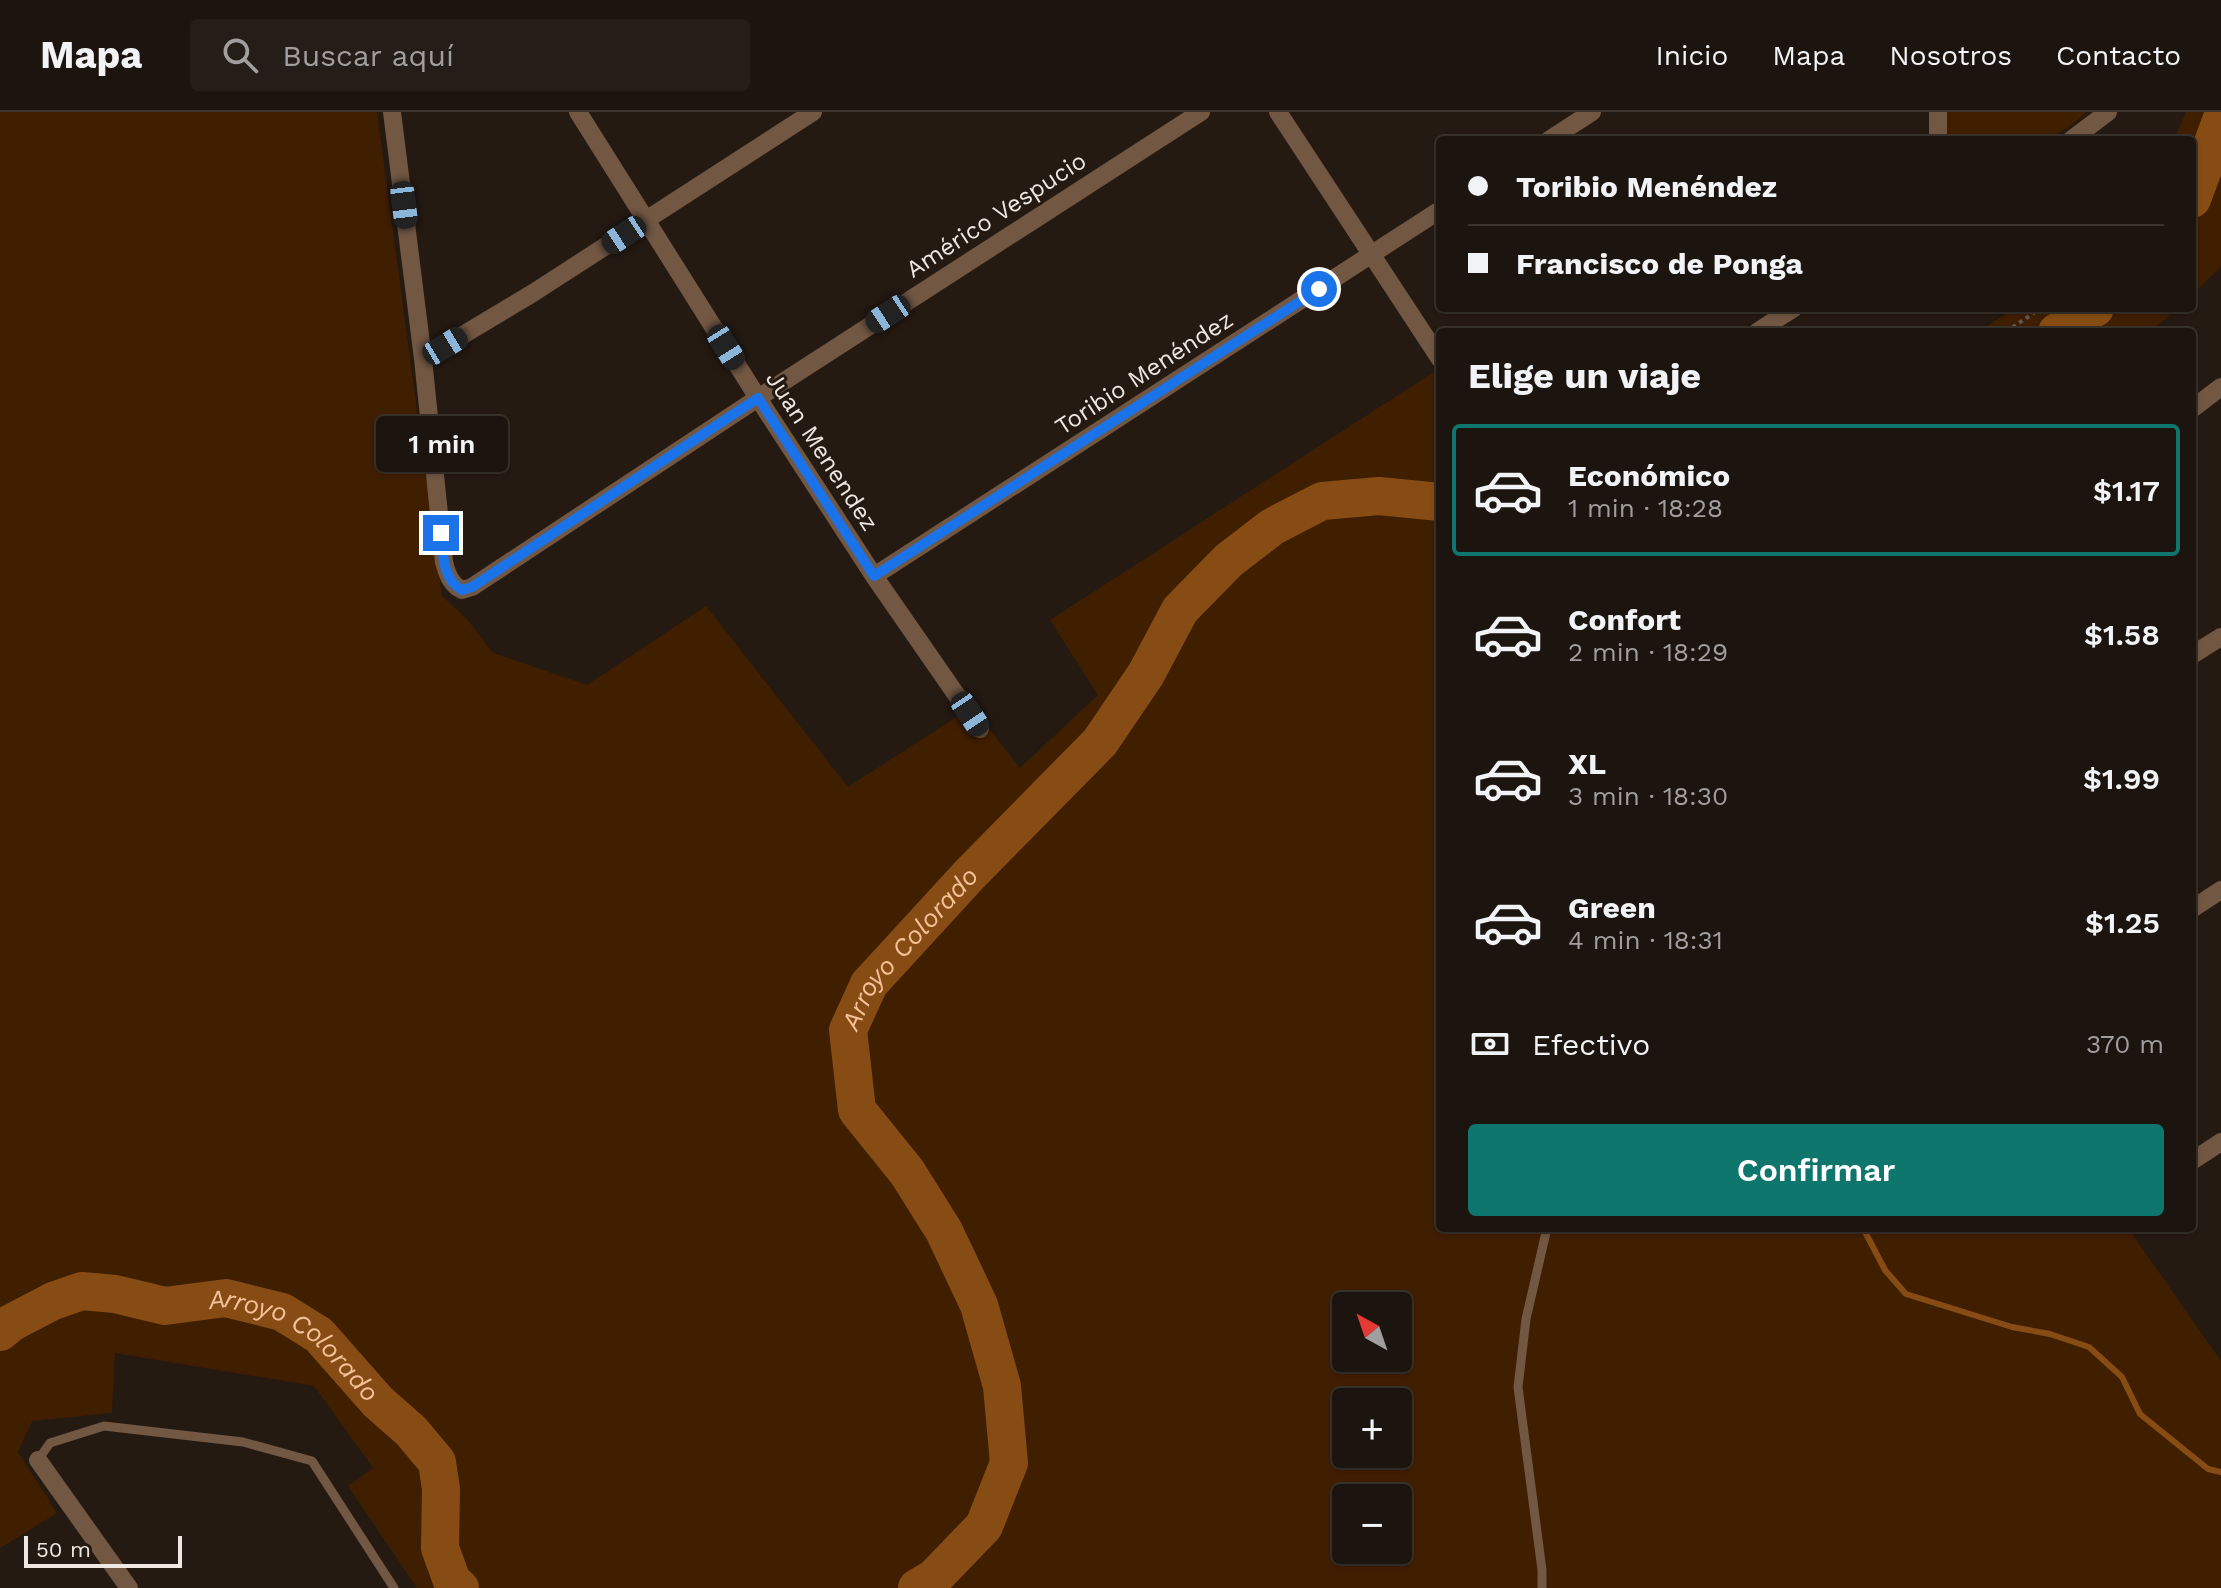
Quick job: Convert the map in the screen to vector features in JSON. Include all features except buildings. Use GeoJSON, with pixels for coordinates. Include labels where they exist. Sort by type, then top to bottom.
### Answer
{"type":"FeatureCollection","features":[{"type":"Feature","properties":{"kind":"street"},"geometry":{"type":"LineString","coordinates":[[392,112],[423,359],[533,293],[813,112]]}},
{"type":"Feature","properties":{"kind":"street","name":"Juan Menendez"},"geometry":{"type":"LineString","coordinates":[[578,112],[758,398],[874,576],[980,729]]}},
{"type":"Feature","properties":{"kind":"street","name":"Américo Vespucio"},"geometry":{"type":"LineString","coordinates":[[423,359],[444,562],[448,577],[455,587],[462,590],[472,587],[1201,112]]}},
{"type":"Feature","properties":{"kind":"street"},"geometry":{"type":"LineString","coordinates":[[1278,112],[1436,353]]}},
{"type":"Feature","properties":{"kind":"street"},"geometry":{"type":"LineString","coordinates":[[1555,136],[1592,112]]}},
{"type":"Feature","properties":{"kind":"street"},"geometry":{"type":"LineString","coordinates":[[1938,112],[1938,136]]}},
{"type":"Feature","properties":{"kind":"street"},"geometry":{"type":"LineString","coordinates":[[2076,136],[2108,112]]}},
{"type":"Feature","properties":{"kind":"street","name":"Toribio Menéndez"},"geometry":{"type":"LineString","coordinates":[[874,576],[1436,213]]}},
{"type":"Feature","properties":{"kind":"street"},"geometry":{"type":"LineString","coordinates":[[1763,328],[1788,312]]}},
{"type":"Feature","properties":{"kind":"street"},"geometry":{"type":"LineString","coordinates":[[2196,406],[2221,387]]}},
{"type":"Feature","properties":{"kind":"street"},"geometry":{"type":"LineString","coordinates":[[2196,653],[2221,637]]}},
{"type":"Feature","properties":{"kind":"street"},"geometry":{"type":"LineString","coordinates":[[2196,906],[2221,890]]}},
{"type":"Feature","properties":{"kind":"street"},"geometry":{"type":"LineString","coordinates":[[2196,1158],[2221,1142]]}},
{"type":"Feature","properties":{"kind":"street"},"geometry":{"type":"LineString","coordinates":[[38,1460],[124,1586]]}},
{"type":"Feature","properties":{"kind":"lane"},"geometry":{"type":"LineString","coordinates":[[1542,1588],[1518,1387],[1526,1319],[1546,1232]]}},
{"type":"Feature","properties":{"kind":"lane"},"geometry":{"type":"LineString","coordinates":[[38,1460],[50,1443],[104,1426],[243,1442],[312,1461],[394,1588]]}},
{"type":"Feature","properties":{"kind":"path"},"geometry":{"type":"LineString","coordinates":[[2012,328],[2035,312]]}},
{"type":"Feature","properties":{"kind":"shaded area"},"geometry":{"type":"Polygon","coordinates":[[[0,112],[377,112],[442,596],[467,619],[493,653],[587,685],[706,606],[848,787],[972,707],[1020,768],[1098,695],[1050,620],[1436,371],[1436,1232],[2131,1232],[2221,1361],[2221,1588],[417,1588],[348,1486],[373,1468],[314,1386],[115,1353],[112,1413],[32,1421],[18,1452],[57,1513],[0,1548],[0,112]]]}},
{"type":"Feature","properties":{"kind":"shaded area"},"geometry":{"type":"Polygon","coordinates":[[[1947,112],[2087,112],[2052,136],[1945,136],[1947,112]]]}},
{"type":"Feature","properties":{"kind":"shaded area"},"geometry":{"type":"Polygon","coordinates":[[[2186,112],[2221,112],[2221,267],[2196,291],[2196,136],[2176,136],[2186,112]]]}},
{"type":"Feature","properties":{"kind":"shaded area"},"geometry":{"type":"Polygon","coordinates":[[[2009,312],[2173,312],[2155,328],[1984,328],[2009,312]]]}},
{"type":"Feature","properties":{"kind":"waterway","name":"Arroyo Colorado"},"geometry":{"type":"LineString","coordinates":[[2196,188],[2221,121]]}},
{"type":"Feature","properties":{"kind":"waterway","name":"Arroyo Colorado"},"geometry":{"type":"LineString","coordinates":[[2063,328],[2089,312]]}},
{"type":"Feature","properties":{"kind":"waterway","name":"Arroyo Colorado"},"geometry":{"type":"LineString","coordinates":[[917,1588],[934,1578],[984,1526],[1009,1463],[1002,1386],[979,1305],[944,1231],[907,1172],[857,1110],[848,1030],[869,984],[970,874],[1100,742],[1146,674],[1180,610],[1229,560],[1272,527],[1322,501],[1379,496],[1436,502]]}},
{"type":"Feature","properties":{"kind":"waterway"},"geometry":{"type":"LineString","coordinates":[[1865,1232],[1885,1270],[1906,1294],[2089,1347],[2122,1377],[2140,1414],[2208,1469],[2221,1472]]}},
{"type":"Feature","properties":{"kind":"waterway","name":"Arroyo Colorado"},"geometry":{"type":"LineString","coordinates":[[0,1332],[53,1301],[82,1291],[115,1294],[165,1306],[226,1298],[282,1312],[319,1335],[437,1462],[441,1489],[440,1548],[452,1581],[460,1588]]}},
{"type":"Feature","properties":{"kind":"route"},"geometry":{"type":"LineString","coordinates":[[441,533],[448,577],[455,587],[462,590],[472,587],[758,398],[874,576],[1319,289]]}}]}
